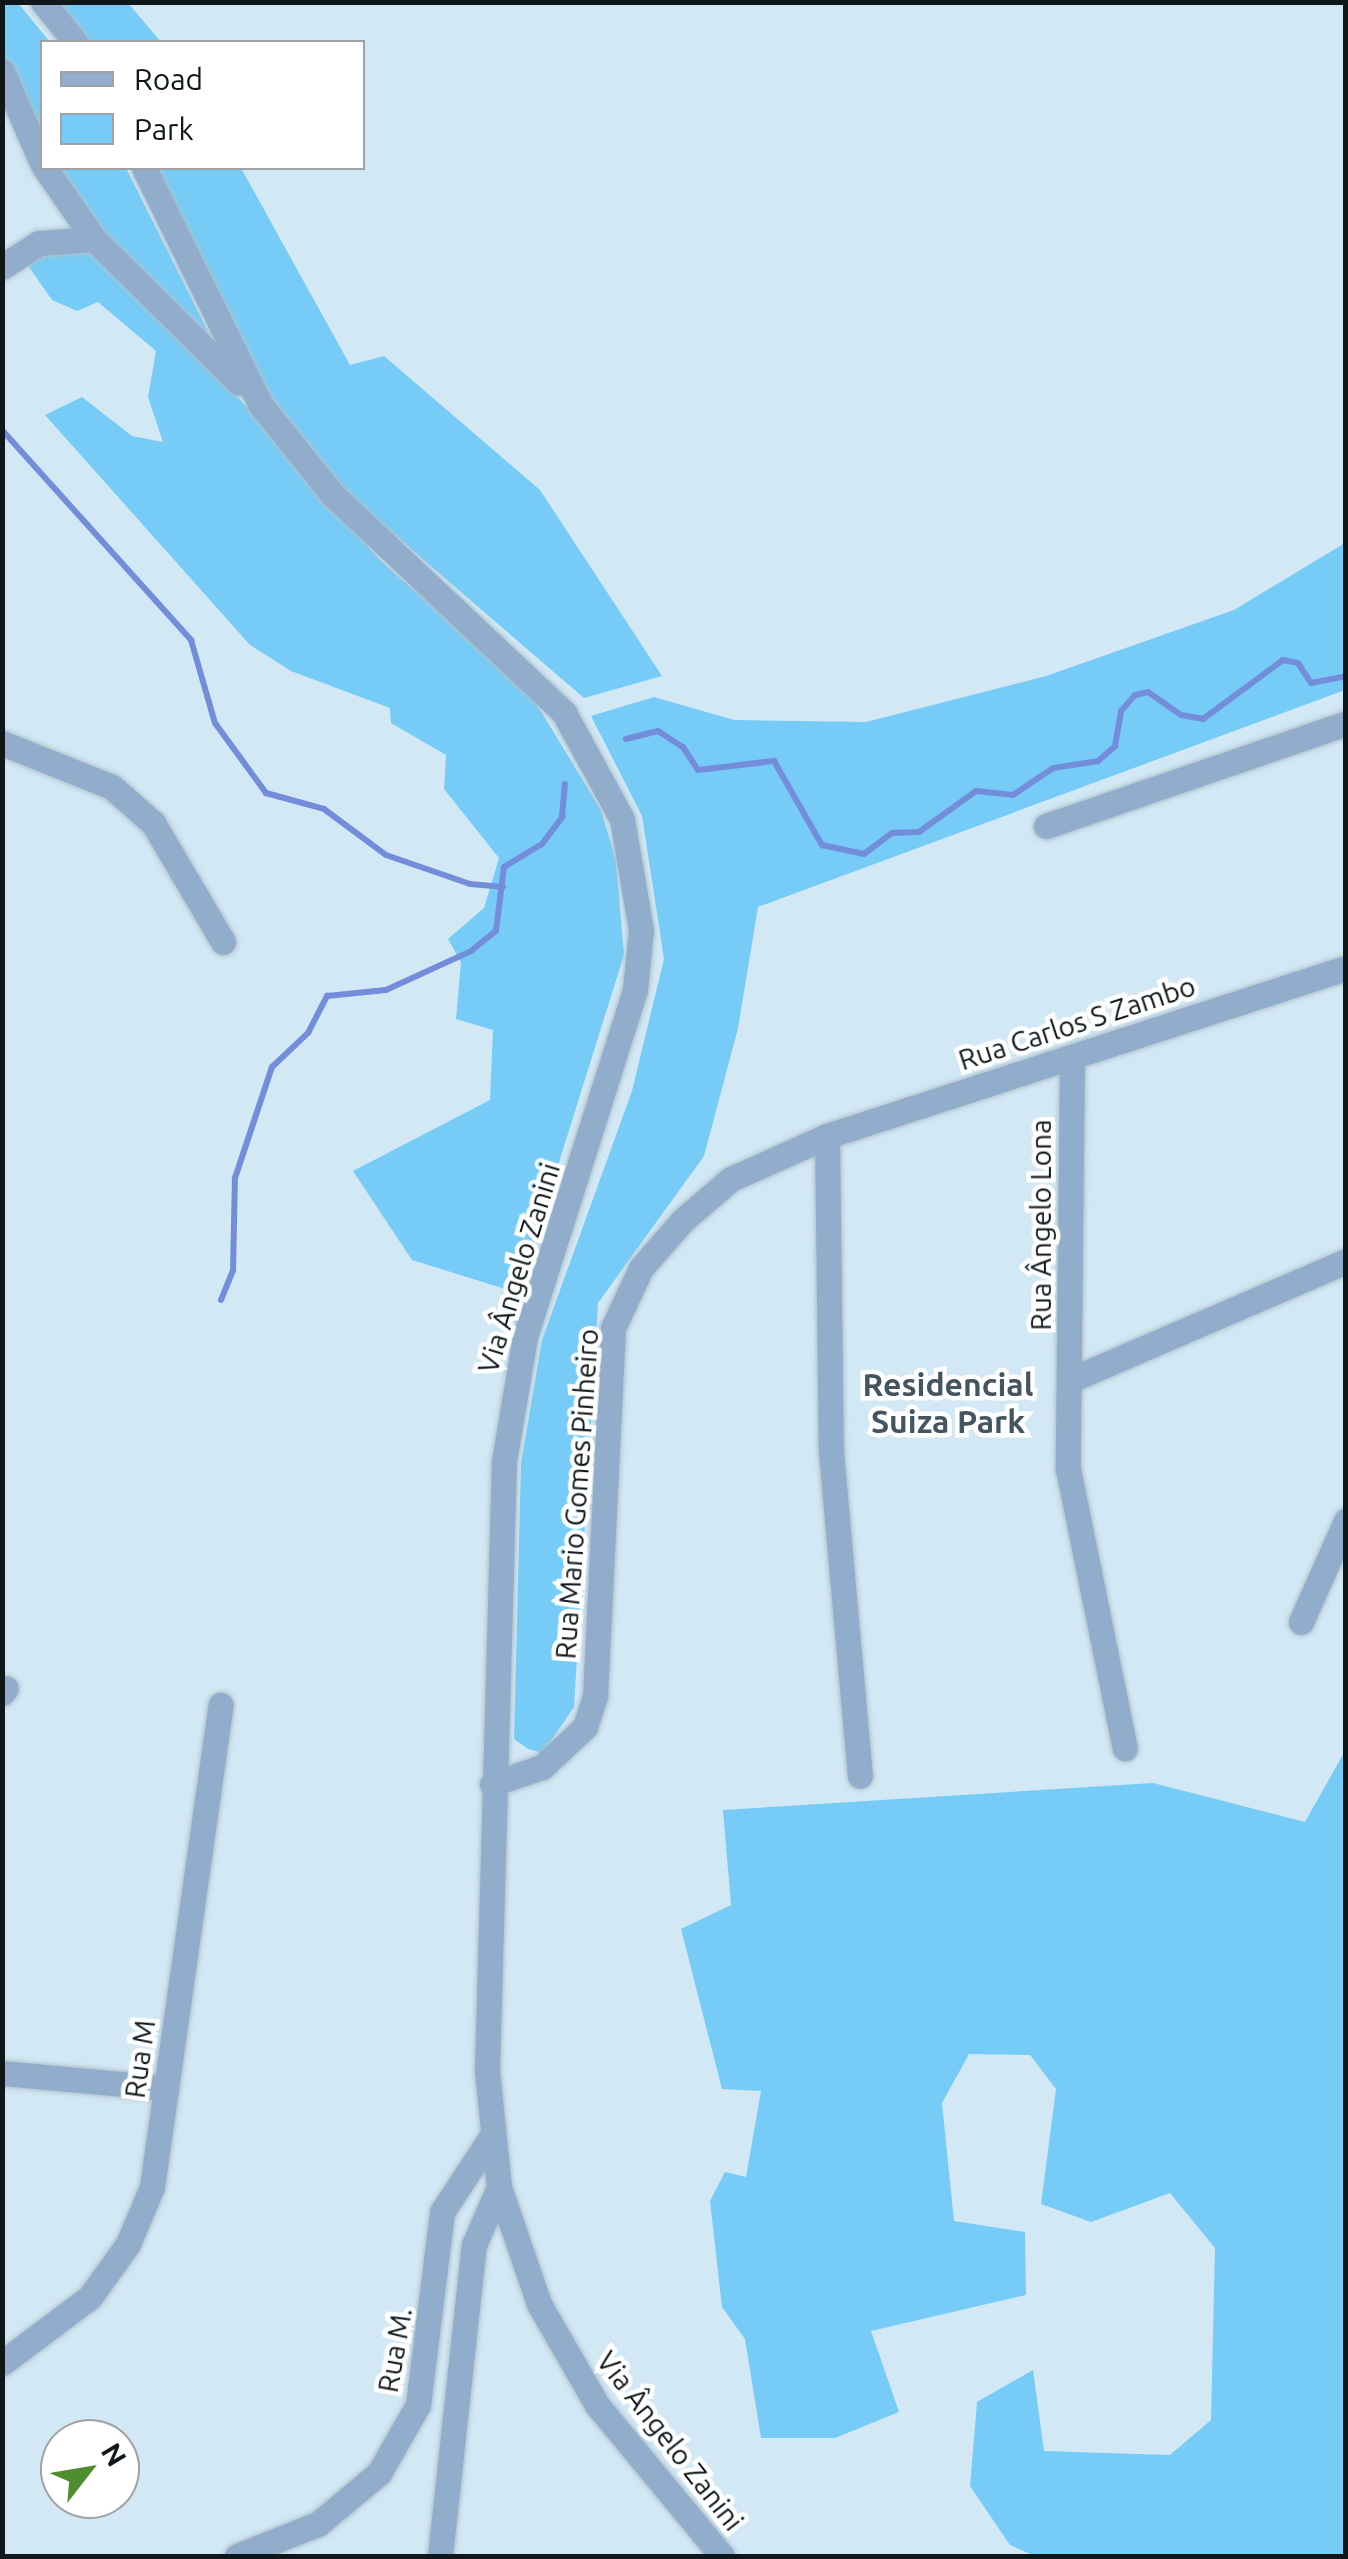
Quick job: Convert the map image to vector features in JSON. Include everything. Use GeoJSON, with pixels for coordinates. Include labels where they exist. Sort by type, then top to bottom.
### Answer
{"type":"FeatureCollection","features":[{"type":"Feature","properties":{"kind":"street"},"geometry":{"type":"LineString","coordinates":[[42,2],[73,40]]}},
{"type":"Feature","properties":{"kind":"street"},"geometry":{"type":"LineString","coordinates":[[2,70],[40,156]]}},
{"type":"Feature","properties":{"kind":"street"},"geometry":{"type":"LineString","coordinates":[[47,170],[94,239],[260,404]]}},
{"type":"Feature","properties":{"kind":"street","name":"Via Ângelo Zanini"},"geometry":{"type":"LineString","coordinates":[[145,170],[260,404],[333,496],[564,713],[600,766],[635,875],[641,930],[624,1041],[542,1278],[513,1389],[492,1784],[492,2136],[499,2187],[560,2345],[597,2406],[722,2556]]}},
{"type":"Feature","properties":{"kind":"street"},"geometry":{"type":"LineString","coordinates":[[2,266],[38,242],[94,239]]}},
{"type":"Feature","properties":{"kind":"street"},"geometry":{"type":"LineString","coordinates":[[1046,826],[1346,723]]}},
{"type":"Feature","properties":{"kind":"street"},"geometry":{"type":"LineString","coordinates":[[2,743],[112,787],[153,823],[223,942]]}},
{"type":"Feature","properties":{"kind":"street","name":"Rua Carlos S Zambo"},"geometry":{"type":"LineString","coordinates":[[827,1136],[1346,968]]}},
{"type":"Feature","properties":{"kind":"street","name":"Rua Ângelo Lona"},"geometry":{"type":"LineString","coordinates":[[1072,1057],[1068,1469],[1125,1748]]}},
{"type":"Feature","properties":{"kind":"street"},"geometry":{"type":"LineString","coordinates":[[827,1136],[831,1452],[860,1776]]}},
{"type":"Feature","properties":{"kind":"street","name":"Rua Mario Gomes Pinheiro"},"geometry":{"type":"LineString","coordinates":[[492,1784],[542,1767],[570,1746],[594,1696],[613,1328],[641,1268],[731,1178],[827,1136]]}},
{"type":"Feature","properties":{"kind":"street"},"geometry":{"type":"LineString","coordinates":[[1070,1380],[1346,1261]]}},
{"type":"Feature","properties":{"kind":"street"},"geometry":{"type":"LineString","coordinates":[[1301,1622],[1346,1521]]}},
{"type":"Feature","properties":{"kind":"street","name":"Rua M"},"geometry":{"type":"LineString","coordinates":[[2,2364],[90,2297],[128,2244],[152,2186],[221,1705]]}},
{"type":"Feature","properties":{"kind":"street"},"geometry":{"type":"LineString","coordinates":[[2,2073],[166,2088]]}},
{"type":"Feature","properties":{"kind":"street","name":"Rua M."},"geometry":{"type":"LineString","coordinates":[[238,2556],[318,2524],[379,2473],[418,2405],[442,2212],[492,2136]]}},
{"type":"Feature","properties":{"kind":"street"},"geometry":{"type":"LineString","coordinates":[[440,2556],[474,2245],[499,2187]]}},
{"type":"Feature","properties":{"kind":"green space"},"geometry":{"type":"Polygon","coordinates":[[[3,3],[18,3],[48,40],[40,40],[40,140],[3,55],[3,3]]]}},
{"type":"Feature","properties":{"kind":"green space"},"geometry":{"type":"Polygon","coordinates":[[[56,3],[128,3],[159,40],[85,40],[56,3]]]}},
{"type":"Feature","properties":{"kind":"green space"},"geometry":{"type":"Polygon","coordinates":[[[56,170],[127,170],[215,345],[97,225],[56,170]]]}},
{"type":"Feature","properties":{"kind":"green space"},"geometry":{"type":"Polygon","coordinates":[[[157,170],[242,170],[350,365],[384,356],[540,490],[662,676],[584,698],[348,495],[269,400],[157,170]]]}},
{"type":"Feature","properties":{"kind":"green space"},"geometry":{"type":"Polygon","coordinates":[[[91,247],[252,412],[381,561],[528,690],[601,810],[616,860],[624,955],[518,1293],[412,1260],[353,1171],[490,1100],[493,1030],[456,1019],[461,962],[448,939],[484,908],[499,858],[444,789],[446,755],[391,723],[390,708],[291,671],[250,645],[45,415],[82,397],[132,436],[163,442],[148,397],[156,351],[98,302],[77,311],[52,300],[24,260],[32,252],[91,247]]]}},
{"type":"Feature","properties":{"kind":"green space"},"geometry":{"type":"Polygon","coordinates":[[[1345,543],[1345,690],[758,907],[738,1028],[704,1156],[598,1303],[574,1707],[543,1753],[528,1749],[514,1739],[521,1463],[542,1340],[632,1091],[664,959],[642,816],[591,716],[654,697],[734,720],[866,722],[1046,676],[1234,610],[1345,543]]]}},
{"type":"Feature","properties":{"kind":"green space"},"geometry":{"type":"Polygon","coordinates":[[[1345,1751],[1345,2556],[1035,2556],[1010,2545],[970,2486],[977,2402],[1033,2370],[1044,2451],[1170,2455],[1211,2420],[1215,2248],[1170,2193],[1091,2222],[1041,2204],[1056,2089],[1030,2055],[969,2054],[942,2103],[954,2221],[1025,2232],[1026,2295],[871,2331],[899,2412],[835,2438],[761,2438],[745,2339],[722,2307],[710,2201],[725,2172],[746,2177],[761,2091],[722,2089],[681,1929],[731,1905],[723,1810],[1153,1783],[1305,1822],[1345,1751]]]}},
{"type":"Feature","properties":{"kind":"waterway"},"geometry":{"type":"LineString","coordinates":[[2,430],[191,640],[215,723],[266,793],[324,809],[386,855],[470,884],[503,887]]}},
{"type":"Feature","properties":{"kind":"waterway"},"geometry":{"type":"LineString","coordinates":[[626,739],[658,731],[683,747],[698,770],[774,761],[822,845],[864,854],[892,833],[919,832],[976,791],[1013,795],[1053,768],[1098,761],[1115,746],[1121,711],[1135,695],[1148,692],[1181,715],[1203,719],[1283,660],[1298,663],[1311,683],[1346,676]]}},
{"type":"Feature","properties":{"kind":"waterway"},"geometry":{"type":"LineString","coordinates":[[221,1300],[233,1271],[235,1178],[272,1067],[308,1033],[327,996],[386,990],[471,951],[496,931],[504,867],[542,844],[562,817],[565,784]]}},
{"type":"Feature","properties":{"kind":"district","name":"Residencial Suiza Park"},"geometry":{"type":"Point","coordinates":[948,1404]}}]}
